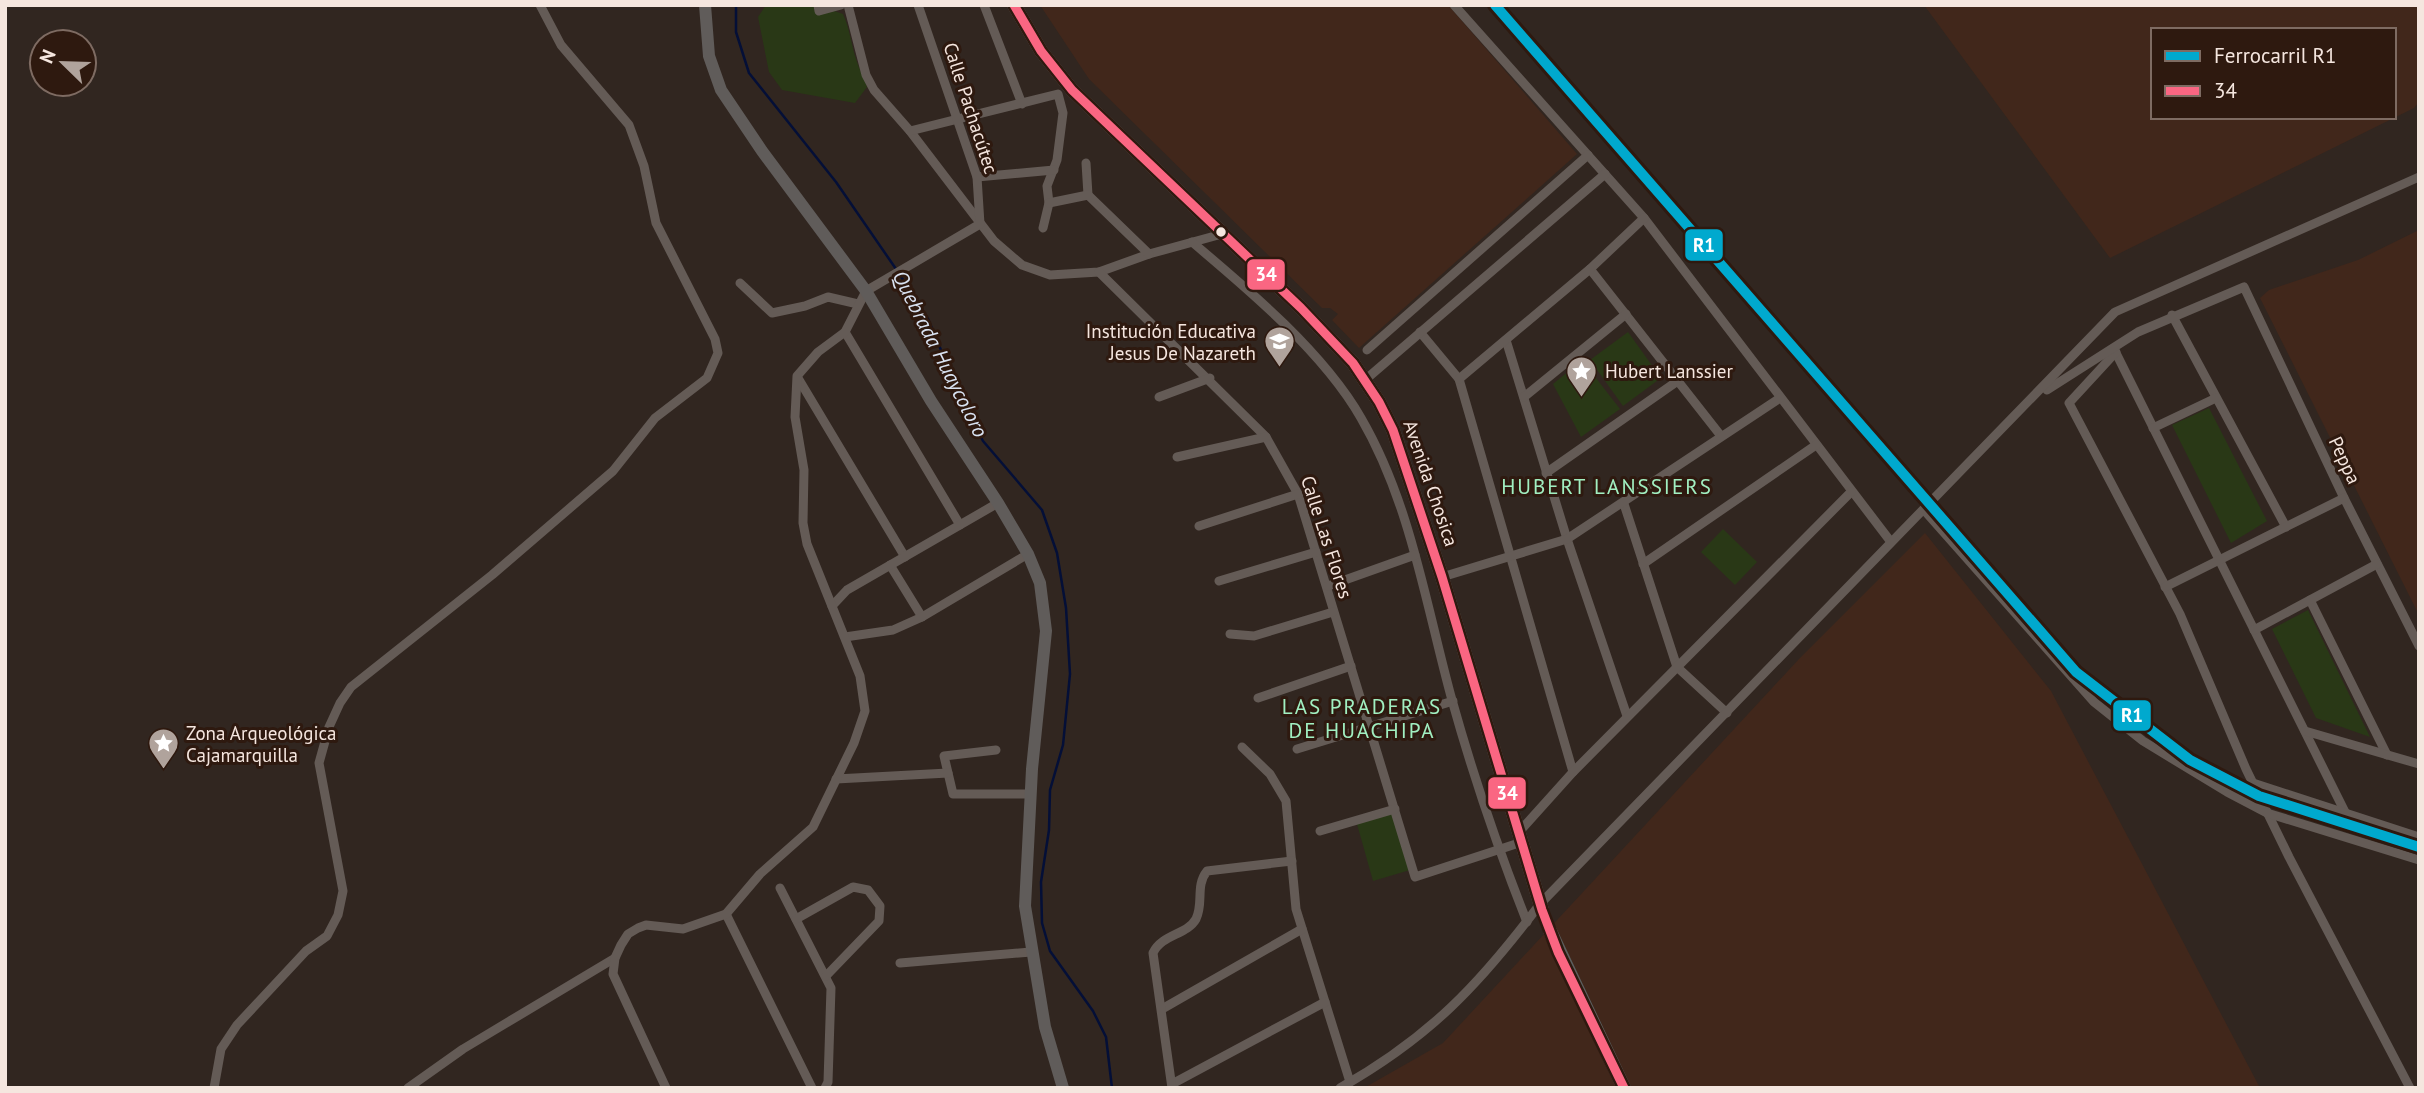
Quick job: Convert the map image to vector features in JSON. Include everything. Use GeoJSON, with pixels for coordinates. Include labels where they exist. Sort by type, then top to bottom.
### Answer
{"type":"FeatureCollection","features":[{"type":"Feature","properties":{"kind":"main road"},"geometry":{"type":"LineString","coordinates":[[705,5],[709,56],[721,90],[762,151],[866,291],[931,401],[998,503],[1028,554],[1040,583],[1046,631],[1025,865],[1025,906],[1045,1027],[1063,1088]]}},
{"type":"Feature","properties":{"kind":"main road","name":"Avenida Chosica"},"geometry":{"type":"LineString","coordinates":[[1014,5],[1041,51],[1072,90],[1301,308],[1365,380],[1393,430],[1442,577],[1541,907],[1624,1088]]}},
{"type":"Feature","properties":{"kind":"street"},"geometry":{"type":"LineString","coordinates":[[214,1088],[221,1049],[237,1025],[306,951],[327,936],[338,915],[343,891],[319,763],[329,727],[351,687],[492,575],[613,471],[655,418],[707,378],[715,365],[718,353],[715,339],[656,223],[644,166],[629,125],[561,45],[540,5]]}},
{"type":"Feature","properties":{"kind":"street"},"geometry":{"type":"LineString","coordinates":[[819,8],[841,5]]}},
{"type":"Feature","properties":{"kind":"street"},"geometry":{"type":"LineString","coordinates":[[848,5],[866,75],[874,90],[910,131],[994,242],[1022,265],[1050,275],[1099,272],[1149,254],[1222,234]]}},
{"type":"Feature","properties":{"kind":"street","name":"Calle Pachacútec"},"geometry":{"type":"LineString","coordinates":[[918,5],[977,177],[980,224]]}},
{"type":"Feature","properties":{"kind":"street"},"geometry":{"type":"LineString","coordinates":[[984,5],[1022,104]]}},
{"type":"Feature","properties":{"kind":"street"},"geometry":{"type":"LineString","coordinates":[[1454,5],[1644,218],[1891,542]]}},
{"type":"Feature","properties":{"kind":"street"},"geometry":{"type":"LineString","coordinates":[[910,131],[1058,94],[1063,113],[1054,170],[1046,186],[1049,203],[1044,228]]}},
{"type":"Feature","properties":{"kind":"street"},"geometry":{"type":"LineString","coordinates":[[1367,350],[1588,155]]}},
{"type":"Feature","properties":{"kind":"street"},"geometry":{"type":"LineString","coordinates":[[1086,163],[1088,195],[1149,254]]}},
{"type":"Feature","properties":{"kind":"street"},"geometry":{"type":"LineString","coordinates":[[977,177],[1054,170]]}},
{"type":"Feature","properties":{"kind":"street"},"geometry":{"type":"LineString","coordinates":[[1365,380],[1605,174]]}},
{"type":"Feature","properties":{"kind":"street"},"geometry":{"type":"LineString","coordinates":[[1340,1088],[1377,1068],[1431,1028],[1488,972],[1541,907],[2115,312],[2132,302],[2297,233],[2419,177]]}},
{"type":"Feature","properties":{"kind":"street"},"geometry":{"type":"LineString","coordinates":[[1049,203],[1088,195]]}},
{"type":"Feature","properties":{"kind":"street"},"geometry":{"type":"LineString","coordinates":[[1459,379],[1590,269],[1644,218]]}},
{"type":"Feature","properties":{"kind":"street"},"geometry":{"type":"LineString","coordinates":[[665,1087],[614,974],[615,958],[628,934],[646,925],[683,929],[726,914],[760,874],[813,827],[854,743],[864,711],[860,676],[807,544],[803,523],[804,470],[795,417],[797,376],[818,352],[845,332],[866,291],[980,224]]}},
{"type":"Feature","properties":{"kind":"street"},"geometry":{"type":"LineString","coordinates":[[1192,242],[1281,322],[1341,388],[1376,445],[1415,555],[1453,701],[1498,850],[1527,922]]}},
{"type":"Feature","properties":{"kind":"street"},"geometry":{"type":"LineString","coordinates":[[1590,269],[1721,436]]}},
{"type":"Feature","properties":{"kind":"street","name":"Calle Las Flores"},"geometry":{"type":"LineString","coordinates":[[1099,272],[1266,437],[1298,494],[1415,877],[1498,850]]}},
{"type":"Feature","properties":{"kind":"street"},"geometry":{"type":"LineString","coordinates":[[740,283],[772,313],[805,306],[828,296],[858,304]]}},
{"type":"Feature","properties":{"kind":"street","name":"Peppa"},"geometry":{"type":"LineString","coordinates":[[2172,316],[2244,287],[2344,498],[2419,646]]}},
{"type":"Feature","properties":{"kind":"street"},"geometry":{"type":"LineString","coordinates":[[1524,397],[1626,314]]}},
{"type":"Feature","properties":{"kind":"street"},"geometry":{"type":"LineString","coordinates":[[2034,398],[2172,316],[2286,527]]}},
{"type":"Feature","properties":{"kind":"street"},"geometry":{"type":"LineString","coordinates":[[845,332],[960,525]]}},
{"type":"Feature","properties":{"kind":"street"},"geometry":{"type":"LineString","coordinates":[[1420,332],[1459,379],[1573,772]]}},
{"type":"Feature","properties":{"kind":"street"},"geometry":{"type":"LineString","coordinates":[[1506,340],[1567,540],[1627,716]]}},
{"type":"Feature","properties":{"kind":"street"},"geometry":{"type":"LineString","coordinates":[[2115,350],[2346,814]]}},
{"type":"Feature","properties":{"kind":"street"},"geometry":{"type":"LineString","coordinates":[[2115,350],[2070,403],[2180,614],[2267,813],[2410,1088]]}},
{"type":"Feature","properties":{"kind":"street"},"geometry":{"type":"LineString","coordinates":[[797,376],[905,557]]}},
{"type":"Feature","properties":{"kind":"street"},"geometry":{"type":"LineString","coordinates":[[1159,397],[1210,379]]}},
{"type":"Feature","properties":{"kind":"street"},"geometry":{"type":"LineString","coordinates":[[1546,472],[1679,380]]}},
{"type":"Feature","properties":{"kind":"street"},"geometry":{"type":"LineString","coordinates":[[1442,577],[1567,540],[1780,398]]}},
{"type":"Feature","properties":{"kind":"street"},"geometry":{"type":"LineString","coordinates":[[2153,428],[2216,398]]}},
{"type":"Feature","properties":{"kind":"street"},"geometry":{"type":"LineString","coordinates":[[1177,457],[1266,437]]}},
{"type":"Feature","properties":{"kind":"street"},"geometry":{"type":"LineString","coordinates":[[1643,564],[1816,445]]}},
{"type":"Feature","properties":{"kind":"street"},"geometry":{"type":"LineString","coordinates":[[1498,850],[1520,837],[1573,772],[1851,492]]}},
{"type":"Feature","properties":{"kind":"street"},"geometry":{"type":"LineString","coordinates":[[1199,526],[1298,494]]}},
{"type":"Feature","properties":{"kind":"street"},"geometry":{"type":"LineString","coordinates":[[2165,587],[2344,498]]}},
{"type":"Feature","properties":{"kind":"street"},"geometry":{"type":"LineString","coordinates":[[832,606],[847,590],[998,503]]}},
{"type":"Feature","properties":{"kind":"street"},"geometry":{"type":"LineString","coordinates":[[1624,503],[1676,667],[1727,713]]}},
{"type":"Feature","properties":{"kind":"street"},"geometry":{"type":"LineString","coordinates":[[1924,510],[2094,702],[2143,741],[2267,813],[2419,860]]}},
{"type":"Feature","properties":{"kind":"street"},"geometry":{"type":"LineString","coordinates":[[1219,581],[1316,552]]}},
{"type":"Feature","properties":{"kind":"street"},"geometry":{"type":"LineString","coordinates":[[845,637],[893,630],[922,617],[1028,554]]}},
{"type":"Feature","properties":{"kind":"street"},"geometry":{"type":"LineString","coordinates":[[1328,586],[1415,555]]}},
{"type":"Feature","properties":{"kind":"street"},"geometry":{"type":"LineString","coordinates":[[2254,629],[2377,564]]}},
{"type":"Feature","properties":{"kind":"street"},"geometry":{"type":"LineString","coordinates":[[890,565],[922,617]]}},
{"type":"Feature","properties":{"kind":"street"},"geometry":{"type":"LineString","coordinates":[[2310,600],[2387,755]]}},
{"type":"Feature","properties":{"kind":"street"},"geometry":{"type":"LineString","coordinates":[[1230,634],[1254,636],[1333,612]]}},
{"type":"Feature","properties":{"kind":"street"},"geometry":{"type":"LineString","coordinates":[[1258,698],[1351,666]]}},
{"type":"Feature","properties":{"kind":"street"},"geometry":{"type":"LineString","coordinates":[[1297,749],[1453,701]]}},
{"type":"Feature","properties":{"kind":"street"},"geometry":{"type":"LineString","coordinates":[[2305,731],[2419,764]]}},
{"type":"Feature","properties":{"kind":"street"},"geometry":{"type":"LineString","coordinates":[[1242,747],[1270,774],[1286,801],[1296,909],[1350,1082]]}},
{"type":"Feature","properties":{"kind":"street"},"geometry":{"type":"LineString","coordinates":[[996,750],[944,756],[953,794],[1031,794]]}},
{"type":"Feature","properties":{"kind":"street"},"geometry":{"type":"LineString","coordinates":[[836,779],[948,773]]}},
{"type":"Feature","properties":{"kind":"street"},"geometry":{"type":"LineString","coordinates":[[2253,783],[2419,837]]}},
{"type":"Feature","properties":{"kind":"street"},"geometry":{"type":"LineString","coordinates":[[1320,831],[1395,809]]}},
{"type":"Feature","properties":{"kind":"street"},"geometry":{"type":"LineString","coordinates":[[1292,861],[1207,871],[1200,881],[1197,917],[1192,924],[1162,940],[1153,953],[1172,1086],[1325,1002]]}},
{"type":"Feature","properties":{"kind":"street"},"geometry":{"type":"LineString","coordinates":[[796,919],[853,887],[868,890],[880,906],[878,921],[826,976]]}},
{"type":"Feature","properties":{"kind":"street"},"geometry":{"type":"LineString","coordinates":[[780,888],[831,988],[828,1082],[825,1088]]}},
{"type":"Feature","properties":{"kind":"street"},"geometry":{"type":"LineString","coordinates":[[726,914],[812,1088]]}},
{"type":"Feature","properties":{"kind":"street"},"geometry":{"type":"LineString","coordinates":[[1162,1009],[1302,929]]}},
{"type":"Feature","properties":{"kind":"street"},"geometry":{"type":"LineString","coordinates":[[900,962],[1031,952]]}},
{"type":"Feature","properties":{"kind":"street"},"geometry":{"type":"LineString","coordinates":[[408,1088],[463,1049],[615,958]]}},
{"type":"Feature","properties":{"kind":"shaded area"},"geometry":{"type":"Polygon","coordinates":[[[1040,5],[1448,5],[1577,154],[1359,348],[1332,320],[1338,314],[1330,308],[1322,308],[1089,79],[1040,5]]]}},
{"type":"Feature","properties":{"kind":"shaded area"},"geometry":{"type":"Polygon","coordinates":[[[1924,5],[2419,5],[2419,102],[2414,108],[2396,117],[2396,28],[2151,28],[2151,119],[2392,119],[2110,258],[1924,5]]]}},
{"type":"Feature","properties":{"kind":"shaded area"},"geometry":{"type":"Polygon","coordinates":[[[2419,230],[2419,615],[2260,298],[2269,290],[2358,260],[2419,230]]]}},
{"type":"Feature","properties":{"kind":"shaded area"},"geometry":{"type":"Polygon","coordinates":[[[1925,533],[2051,691],[2260,1088],[1364,1088],[1443,1043],[1799,659],[1925,533]]]}},
{"type":"Feature","properties":{"kind":"green space"},"geometry":{"type":"Polygon","coordinates":[[[766,5],[817,5],[843,14],[867,87],[855,103],[782,90],[769,72],[758,17],[766,5]]]}},
{"type":"Feature","properties":{"kind":"green space"},"geometry":{"type":"Polygon","coordinates":[[[1628,332],[1661,378],[1623,406],[1590,360],[1628,332]]]}},
{"type":"Feature","properties":{"kind":"green space"},"geometry":{"type":"Polygon","coordinates":[[[1582,360],[1620,409],[1581,437],[1553,384],[1582,360]]]}},
{"type":"Feature","properties":{"kind":"green space"},"geometry":{"type":"Polygon","coordinates":[[[2209,408],[2267,521],[2231,543],[2172,425],[2209,408]]]}},
{"type":"Feature","properties":{"kind":"green space"},"geometry":{"type":"Polygon","coordinates":[[[1723,529],[1757,562],[1735,585],[1701,552],[1723,529]]]}},
{"type":"Feature","properties":{"kind":"green space"},"geometry":{"type":"Polygon","coordinates":[[[2308,610],[2370,737],[2316,718],[2272,629],[2308,610]]]}},
{"type":"Feature","properties":{"kind":"green space"},"geometry":{"type":"Polygon","coordinates":[[[1394,813],[1410,870],[1373,881],[1357,824],[1394,813]]]}},
{"type":"Feature","properties":{"kind":"waterway","name":"Quebrada Huaycoloro"},"geometry":{"type":"LineString","coordinates":[[736,5],[736,32],[749,73],[836,182],[896,269]]}},
{"type":"Feature","properties":{"kind":"waterway","name":"Quebrada Huaycoloro"},"geometry":{"type":"LineString","coordinates":[[900,275],[928,319],[964,405],[983,441],[1042,510],[1057,553],[1066,608],[1070,674],[1063,745],[1050,790],[1049,830],[1041,882],[1042,923],[1050,951],[1093,1011],[1106,1037],[1112,1088]]}},
{"type":"Feature","properties":{"kind":"rail line","name":"R1"},"geometry":{"type":"LineString","coordinates":[[1495,5],[2076,672],[2190,760],[2259,796],[2419,847]]}},
{"type":"Feature","properties":{"kind":"transit line","name":"34"},"geometry":{"type":"LineString","coordinates":[[1014,5],[1041,51],[1072,90],[1301,308],[1353,363],[1379,402],[1393,430],[1442,577],[1542,910],[1558,952],[1624,1088]]}},
{"type":"Feature","properties":{"kind":"place","name":"Institución Educativa Jesus De Nazareth"},"geometry":{"type":"Point","coordinates":[1279,369]}},
{"type":"Feature","properties":{"kind":"place","name":"Hubert Lanssier"},"geometry":{"type":"Point","coordinates":[1582,398]}},
{"type":"Feature","properties":{"kind":"place","name":"Zona Arqueológica Cajamarquilla"},"geometry":{"type":"Point","coordinates":[163,771]}},
{"type":"Feature","properties":{"kind":"district","name":"HUBERT LANSSIERS"},"geometry":{"type":"Point","coordinates":[1607,487]}},
{"type":"Feature","properties":{"kind":"district","name":"LAS PRADERAS DE HUACHIPA"},"geometry":{"type":"Point","coordinates":[1362,719]}}]}
